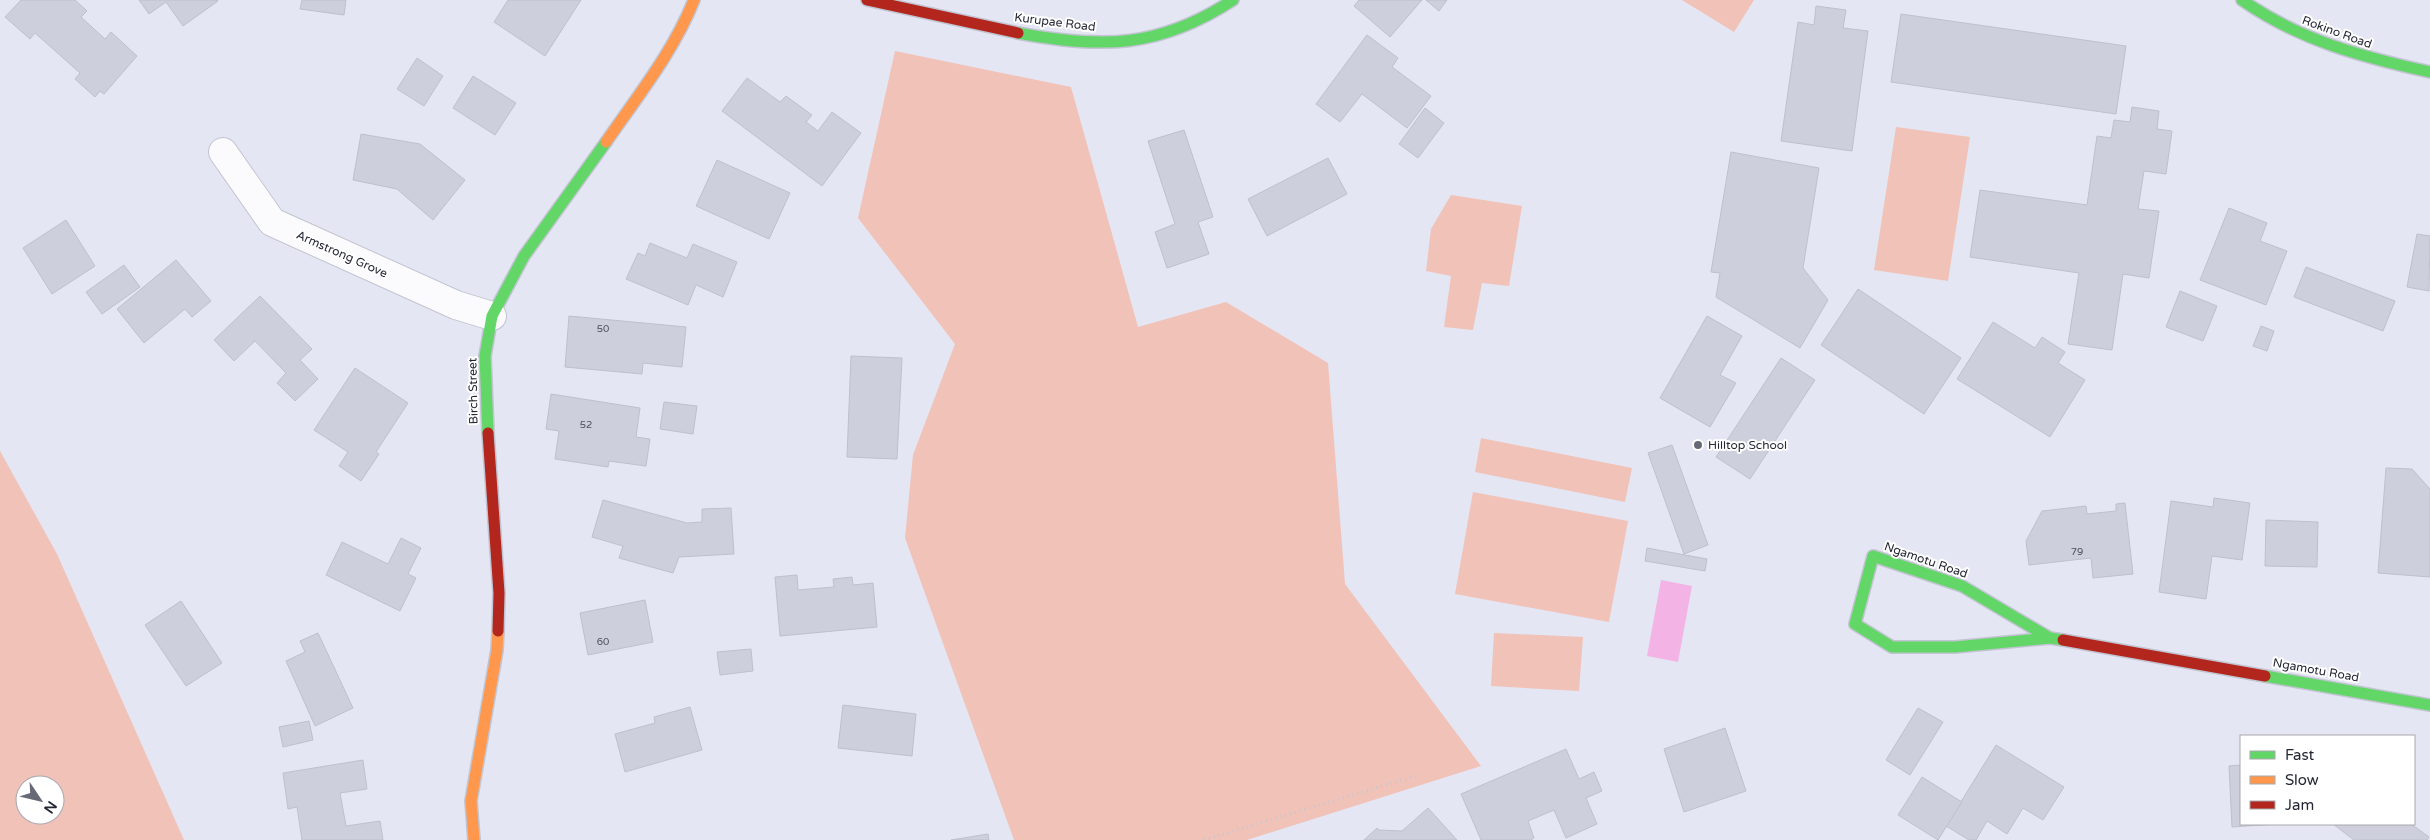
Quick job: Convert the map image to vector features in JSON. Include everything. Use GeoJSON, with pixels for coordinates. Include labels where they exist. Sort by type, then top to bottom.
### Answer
{"type":"FeatureCollection","features":[{"type":"Feature","properties":{"kind":"street","name":"Birch Street"},"geometry":{"type":"LineString","coordinates":[[474,840],[471,801],[497,650],[499,593],[486,404],[485,356],[492,316],[524,256],[653,75],[689,13],[694,0]]}},
{"type":"Feature","properties":{"kind":"street","name":"Kurupae Road"},"geometry":{"type":"LineString","coordinates":[[867,0],[1011,31],[1073,41],[1119,43],[1160,35],[1199,22],[1233,0]]}},
{"type":"Feature","properties":{"kind":"street","name":"Rokino Road"},"geometry":{"type":"LineString","coordinates":[[2242,0],[2260,14],[2308,38],[2356,56],[2430,72]]}},
{"type":"Feature","properties":{"kind":"street","name":"Armstrong Grove"},"geometry":{"type":"LineString","coordinates":[[223,152],[272,222],[456,305],[492,316]]}},
{"type":"Feature","properties":{"kind":"street","name":"Ngamotu Road"},"geometry":{"type":"LineString","coordinates":[[2050,638],[1962,586],[1873,556],[1855,624],[1892,647],[1955,646],[2050,638],[2430,704]]}},
{"type":"Feature","properties":{"kind":"path"},"geometry":{"type":"LineString","coordinates":[[1204,840],[1414,776]]}},
{"type":"Feature","properties":{"kind":"shaded area"},"geometry":{"type":"Polygon","coordinates":[[[1682,0],[1754,0],[1734,32],[1682,0]]]}},
{"type":"Feature","properties":{"kind":"shaded area"},"geometry":{"type":"Polygon","coordinates":[[[895,51],[1071,87],[1138,327],[1226,302],[1328,363],[1345,584],[1481,766],[1247,840],[1014,840],[905,538],[913,455],[955,344],[858,218],[895,51]]]}},
{"type":"Feature","properties":{"kind":"shaded area"},"geometry":{"type":"Polygon","coordinates":[[[1896,127],[1970,137],[1948,281],[1874,270],[1896,127]]]}},
{"type":"Feature","properties":{"kind":"shaded area"},"geometry":{"type":"Polygon","coordinates":[[[1451,195],[1522,206],[1509,286],[1482,283],[1473,330],[1444,327],[1451,276],[1426,271],[1431,229],[1451,195]]]}},
{"type":"Feature","properties":{"kind":"shaded area"},"geometry":{"type":"Polygon","coordinates":[[[1481,438],[1632,468],[1625,502],[1475,472],[1481,438]]]}},
{"type":"Feature","properties":{"kind":"shaded area"},"geometry":{"type":"Polygon","coordinates":[[[0,451],[57,554],[184,840],[0,840],[0,451]]]}},
{"type":"Feature","properties":{"kind":"shaded area"},"geometry":{"type":"Polygon","coordinates":[[[1473,492],[1628,521],[1609,622],[1455,594],[1473,492]]]}},
{"type":"Feature","properties":{"kind":"shaded area"},"geometry":{"type":"Polygon","coordinates":[[[1661,580],[1692,586],[1678,662],[1647,656],[1661,580]]]}},
{"type":"Feature","properties":{"kind":"shaded area"},"geometry":{"type":"Polygon","coordinates":[[[1494,633],[1583,637],[1579,691],[1491,686],[1494,633]]]}},
{"type":"Feature","properties":{"kind":"building"},"geometry":{"type":"Polygon","coordinates":[[[21,0],[75,0],[87,11],[81,17],[105,39],[111,32],[137,56],[104,94],[100,91],[95,97],[75,79],[80,73],[35,33],[30,39],[5,17],[21,0]]]}},
{"type":"Feature","properties":{"kind":"building"},"geometry":{"type":"Polygon","coordinates":[[[139,0],[218,1],[183,26],[166,2],[149,14],[139,0]]]}},
{"type":"Feature","properties":{"kind":"building"},"geometry":{"type":"Polygon","coordinates":[[[302,0],[346,0],[344,15],[300,9],[302,0]]]}},
{"type":"Feature","properties":{"kind":"building"},"geometry":{"type":"Polygon","coordinates":[[[508,0],[581,0],[545,56],[494,22],[508,0]]]}},
{"type":"Feature","properties":{"kind":"building"},"geometry":{"type":"Polygon","coordinates":[[[1359,0],[1422,0],[1390,37],[1354,6],[1359,0]]]}},
{"type":"Feature","properties":{"kind":"building"},"geometry":{"type":"Polygon","coordinates":[[[1426,0],[1447,0],[1439,11],[1426,0]]]}},
{"type":"Feature","properties":{"kind":"building"},"geometry":{"type":"Polygon","coordinates":[[[1816,6],[1846,10],[1843,28],[1868,31],[1852,151],[1781,141],[1798,22],[1814,25],[1816,6]]]}},
{"type":"Feature","properties":{"kind":"building"},"geometry":{"type":"Polygon","coordinates":[[[1901,14],[2126,46],[2116,114],[1891,82],[1901,14]]]}},
{"type":"Feature","properties":{"kind":"building"},"geometry":{"type":"Polygon","coordinates":[[[1367,35],[1398,58],[1392,67],[1431,96],[1407,128],[1362,94],[1340,122],[1316,104],[1367,35]]]}},
{"type":"Feature","properties":{"kind":"building"},"geometry":{"type":"Polygon","coordinates":[[[417,58],[443,76],[424,106],[397,89],[417,58]]]}},
{"type":"Feature","properties":{"kind":"building"},"geometry":{"type":"Polygon","coordinates":[[[473,76],[516,103],[495,135],[453,108],[473,76]]]}},
{"type":"Feature","properties":{"kind":"building"},"geometry":{"type":"Polygon","coordinates":[[[747,78],[780,102],[786,96],[812,115],[806,122],[818,131],[832,112],[861,133],[822,186],[722,111],[747,78]]]}},
{"type":"Feature","properties":{"kind":"building"},"geometry":{"type":"Polygon","coordinates":[[[2132,107],[2159,111],[2157,129],[2172,131],[2166,174],[2144,171],[2138,209],[2159,211],[2149,278],[2123,274],[2112,350],[2068,344],[2079,273],[1970,257],[1980,190],[2087,205],[2097,136],[2111,138],[2114,120],[2130,122],[2132,107]]]}},
{"type":"Feature","properties":{"kind":"building"},"geometry":{"type":"Polygon","coordinates":[[[1425,108],[1444,123],[1418,158],[1399,144],[1425,108]]]}},
{"type":"Feature","properties":{"kind":"building"},"geometry":{"type":"Polygon","coordinates":[[[1184,130],[1213,217],[1198,222],[1209,254],[1167,268],[1155,232],[1175,224],[1148,141],[1184,130]]]}},
{"type":"Feature","properties":{"kind":"building"},"geometry":{"type":"Polygon","coordinates":[[[361,134],[420,144],[465,180],[433,220],[397,189],[353,180],[361,134]]]}},
{"type":"Feature","properties":{"kind":"building"},"geometry":{"type":"Polygon","coordinates":[[[1731,152],[1819,168],[1803,268],[1828,300],[1800,348],[1716,297],[1720,273],[1711,272],[1731,152]]]}},
{"type":"Feature","properties":{"kind":"building"},"geometry":{"type":"Polygon","coordinates":[[[1328,158],[1347,194],[1267,236],[1248,199],[1328,158]]]}},
{"type":"Feature","properties":{"kind":"building"},"geometry":{"type":"Polygon","coordinates":[[[717,160],[790,193],[769,239],[696,206],[717,160]]]}},
{"type":"Feature","properties":{"kind":"building"},"geometry":{"type":"Polygon","coordinates":[[[2229,208],[2267,223],[2260,241],[2287,251],[2266,305],[2200,280],[2229,208]]]}},
{"type":"Feature","properties":{"kind":"building"},"geometry":{"type":"Polygon","coordinates":[[[66,220],[95,266],[52,294],[23,248],[66,220]]]}},
{"type":"Feature","properties":{"kind":"building"},"geometry":{"type":"Polygon","coordinates":[[[2417,234],[2430,236],[2429,291],[2407,287],[2417,234]]]}},
{"type":"Feature","properties":{"kind":"building"},"geometry":{"type":"Polygon","coordinates":[[[650,243],[687,258],[693,244],[737,262],[723,297],[696,285],[688,305],[626,279],[638,253],[645,256],[650,243]]]}},
{"type":"Feature","properties":{"kind":"building"},"geometry":{"type":"Polygon","coordinates":[[[176,260],[211,301],[192,317],[185,309],[144,343],[117,309],[176,260]]]}},
{"type":"Feature","properties":{"kind":"building"},"geometry":{"type":"Polygon","coordinates":[[[124,265],[140,287],[102,314],[86,292],[124,265]]]}},
{"type":"Feature","properties":{"kind":"building"},"geometry":{"type":"Polygon","coordinates":[[[2306,267],[2395,301],[2383,331],[2294,297],[2306,267]]]}},
{"type":"Feature","properties":{"kind":"building"},"geometry":{"type":"Polygon","coordinates":[[[1858,289],[1961,358],[1924,414],[1821,345],[1858,289]]]}},
{"type":"Feature","properties":{"kind":"building"},"geometry":{"type":"Polygon","coordinates":[[[2180,291],[2217,306],[2203,341],[2166,327],[2180,291]]]}},
{"type":"Feature","properties":{"kind":"building"},"geometry":{"type":"Polygon","coordinates":[[[260,296],[312,349],[300,360],[318,379],[295,401],[277,383],[286,373],[255,341],[234,361],[214,340],[260,296]]]}},
{"type":"Feature","properties":{"kind":"building"},"geometry":{"type":"Polygon","coordinates":[[[569,316],[686,327],[682,367],[643,363],[642,374],[565,367],[569,316]]]}},
{"type":"Feature","properties":{"kind":"building"},"geometry":{"type":"Polygon","coordinates":[[[1707,316],[1742,336],[1720,375],[1736,383],[1710,427],[1660,398],[1707,316]]]}},
{"type":"Feature","properties":{"kind":"building"},"geometry":{"type":"Polygon","coordinates":[[[1993,322],[2035,348],[2042,337],[2065,352],[2058,363],[2085,380],[2050,437],[1957,379],[1993,322]]]}},
{"type":"Feature","properties":{"kind":"building"},"geometry":{"type":"Polygon","coordinates":[[[2261,326],[2274,331],[2267,351],[2253,346],[2261,326]]]}},
{"type":"Feature","properties":{"kind":"building"},"geometry":{"type":"Polygon","coordinates":[[[851,356],[902,358],[897,459],[847,457],[851,356]]]}},
{"type":"Feature","properties":{"kind":"building"},"geometry":{"type":"Polygon","coordinates":[[[1781,358],[1815,380],[1750,479],[1716,457],[1781,358]]]}},
{"type":"Feature","properties":{"kind":"building"},"geometry":{"type":"Polygon","coordinates":[[[355,368],[408,403],[376,452],[379,454],[361,481],[339,466],[348,452],[314,430],[355,368]]]}},
{"type":"Feature","properties":{"kind":"building"},"geometry":{"type":"Polygon","coordinates":[[[551,394],[640,408],[636,437],[650,439],[646,466],[609,461],[608,467],[555,459],[559,431],[546,429],[551,394]]]}},
{"type":"Feature","properties":{"kind":"building"},"geometry":{"type":"Polygon","coordinates":[[[664,402],[697,406],[693,434],[660,429],[664,402]]]}},
{"type":"Feature","properties":{"kind":"building"},"geometry":{"type":"Polygon","coordinates":[[[1672,445],[1708,545],[1684,554],[1648,453],[1672,445]]]}},
{"type":"Feature","properties":{"kind":"building"},"geometry":{"type":"Polygon","coordinates":[[[2386,468],[2412,469],[2430,489],[2430,577],[2378,573],[2386,468]]]}},
{"type":"Feature","properties":{"kind":"building"},"geometry":{"type":"Polygon","coordinates":[[[2214,498],[2250,503],[2242,560],[2212,556],[2206,599],[2159,592],[2171,501],[2213,507],[2214,498]]]}},
{"type":"Feature","properties":{"kind":"building"},"geometry":{"type":"Polygon","coordinates":[[[603,500],[687,523],[702,522],[702,509],[731,508],[734,554],[679,557],[673,573],[619,558],[623,546],[592,537],[603,500]]]}},
{"type":"Feature","properties":{"kind":"building"},"geometry":{"type":"Polygon","coordinates":[[[2125,503],[2133,574],[2093,578],[2091,558],[2029,565],[2026,541],[2042,511],[2086,506],[2087,514],[2116,511],[2116,504],[2125,503]]]}},
{"type":"Feature","properties":{"kind":"building"},"geometry":{"type":"Polygon","coordinates":[[[2266,520],[2318,522],[2317,567],[2265,566],[2266,520]]]}},
{"type":"Feature","properties":{"kind":"building"},"geometry":{"type":"Polygon","coordinates":[[[401,538],[421,548],[408,574],[416,578],[400,611],[326,575],[342,542],[388,564],[401,538]]]}},
{"type":"Feature","properties":{"kind":"building"},"geometry":{"type":"Polygon","coordinates":[[[1647,548],[1707,559],[1705,571],[1645,561],[1647,548]]]}},
{"type":"Feature","properties":{"kind":"building"},"geometry":{"type":"Polygon","coordinates":[[[797,575],[798,590],[834,587],[833,579],[852,577],[853,585],[873,583],[877,627],[780,636],[775,577],[797,575]]]}},
{"type":"Feature","properties":{"kind":"building"},"geometry":{"type":"Polygon","coordinates":[[[645,600],[653,642],[588,655],[580,613],[645,600]]]}},
{"type":"Feature","properties":{"kind":"building"},"geometry":{"type":"Polygon","coordinates":[[[181,601],[222,663],[186,686],[145,625],[181,601]]]}},
{"type":"Feature","properties":{"kind":"building"},"geometry":{"type":"Polygon","coordinates":[[[318,633],[353,708],[315,726],[286,661],[305,652],[300,641],[318,633]]]}},
{"type":"Feature","properties":{"kind":"building"},"geometry":{"type":"Polygon","coordinates":[[[751,649],[753,671],[720,675],[717,652],[751,649]]]}},
{"type":"Feature","properties":{"kind":"building"},"geometry":{"type":"Polygon","coordinates":[[[843,705],[916,714],[912,756],[838,748],[843,705]]]}},
{"type":"Feature","properties":{"kind":"building"},"geometry":{"type":"Polygon","coordinates":[[[690,707],[702,750],[625,772],[615,734],[655,723],[654,717],[690,707]]]}},
{"type":"Feature","properties":{"kind":"building"},"geometry":{"type":"Polygon","coordinates":[[[1918,708],[1943,722],[1910,775],[1886,760],[1918,708]]]}},
{"type":"Feature","properties":{"kind":"building"},"geometry":{"type":"Polygon","coordinates":[[[309,721],[313,740],[283,747],[279,727],[309,721]]]}},
{"type":"Feature","properties":{"kind":"building"},"geometry":{"type":"Polygon","coordinates":[[[1725,728],[1746,791],[1684,812],[1664,749],[1725,728]]]}},
{"type":"Feature","properties":{"kind":"building"},"geometry":{"type":"Polygon","coordinates":[[[1996,745],[2064,787],[2043,820],[2023,808],[2007,834],[1987,821],[1976,840],[1969,840],[1946,826],[1996,745]]]}},
{"type":"Feature","properties":{"kind":"building"},"geometry":{"type":"Polygon","coordinates":[[[1566,749],[1579,779],[1594,772],[1602,791],[1586,798],[1597,824],[1566,838],[1554,810],[1528,821],[1534,838],[1531,840],[1481,840],[1461,794],[1566,749]]]}},
{"type":"Feature","properties":{"kind":"building"},"geometry":{"type":"Polygon","coordinates":[[[363,760],[367,789],[340,793],[346,826],[380,821],[383,840],[302,840],[297,807],[288,809],[283,773],[363,760]]]}},
{"type":"Feature","properties":{"kind":"building"},"geometry":{"type":"Polygon","coordinates":[[[2240,765],[2240,825],[2262,825],[2232,827],[2229,766],[2240,765]]]}},
{"type":"Feature","properties":{"kind":"building"},"geometry":{"type":"Polygon","coordinates":[[[1922,777],[1962,802],[1938,840],[1898,815],[1922,777]]]}},
{"type":"Feature","properties":{"kind":"building"},"geometry":{"type":"Polygon","coordinates":[[[1428,808],[1457,840],[1364,840],[1377,828],[1379,830],[1402,831],[1428,808]]]}},
{"type":"Feature","properties":{"kind":"building"},"geometry":{"type":"Polygon","coordinates":[[[2334,825],[2412,825],[2429,837],[2427,840],[2354,840],[2334,825]]]}},
{"type":"Feature","properties":{"kind":"building"},"geometry":{"type":"Polygon","coordinates":[[[988,834],[989,840],[951,840],[988,834]]]}},
{"type":"Feature","properties":{"kind":"traffic: fast"},"geometry":{"type":"LineString","coordinates":[[1018,33],[1077,41],[1104,42],[1130,40],[1155,36],[1180,28],[1206,16],[1233,0]]}},
{"type":"Feature","properties":{"kind":"traffic: fast"},"geometry":{"type":"LineString","coordinates":[[2242,0],[2286,26],[2332,45],[2380,60],[2430,72]]}},
{"type":"Feature","properties":{"kind":"traffic: fast"},"geometry":{"type":"LineString","coordinates":[[488,433],[485,356],[492,316],[524,256],[606,142]]}},
{"type":"Feature","properties":{"kind":"traffic: fast"},"geometry":{"type":"LineString","coordinates":[[2050,638],[1962,586],[1873,556],[1855,624],[1892,647],[1955,647],[2050,638],[2063,640]]}},
{"type":"Feature","properties":{"kind":"traffic: fast"},"geometry":{"type":"LineString","coordinates":[[2265,676],[2430,705]]}},
{"type":"Feature","properties":{"kind":"traffic: slow"},"geometry":{"type":"LineString","coordinates":[[606,142],[666,55],[694,0]]}},
{"type":"Feature","properties":{"kind":"traffic: slow"},"geometry":{"type":"LineString","coordinates":[[474,840],[471,801],[497,650],[498,631]]}},
{"type":"Feature","properties":{"kind":"traffic: jam"},"geometry":{"type":"LineString","coordinates":[[867,0],[1018,33]]}},
{"type":"Feature","properties":{"kind":"traffic: jam"},"geometry":{"type":"LineString","coordinates":[[488,433],[499,593],[498,631]]}},
{"type":"Feature","properties":{"kind":"traffic: jam"},"geometry":{"type":"LineString","coordinates":[[2063,640],[2265,676]]}},
{"type":"Feature","properties":{"kind":"place","name":"Hilltop School"},"geometry":{"type":"Point","coordinates":[1698,445]}}]}
